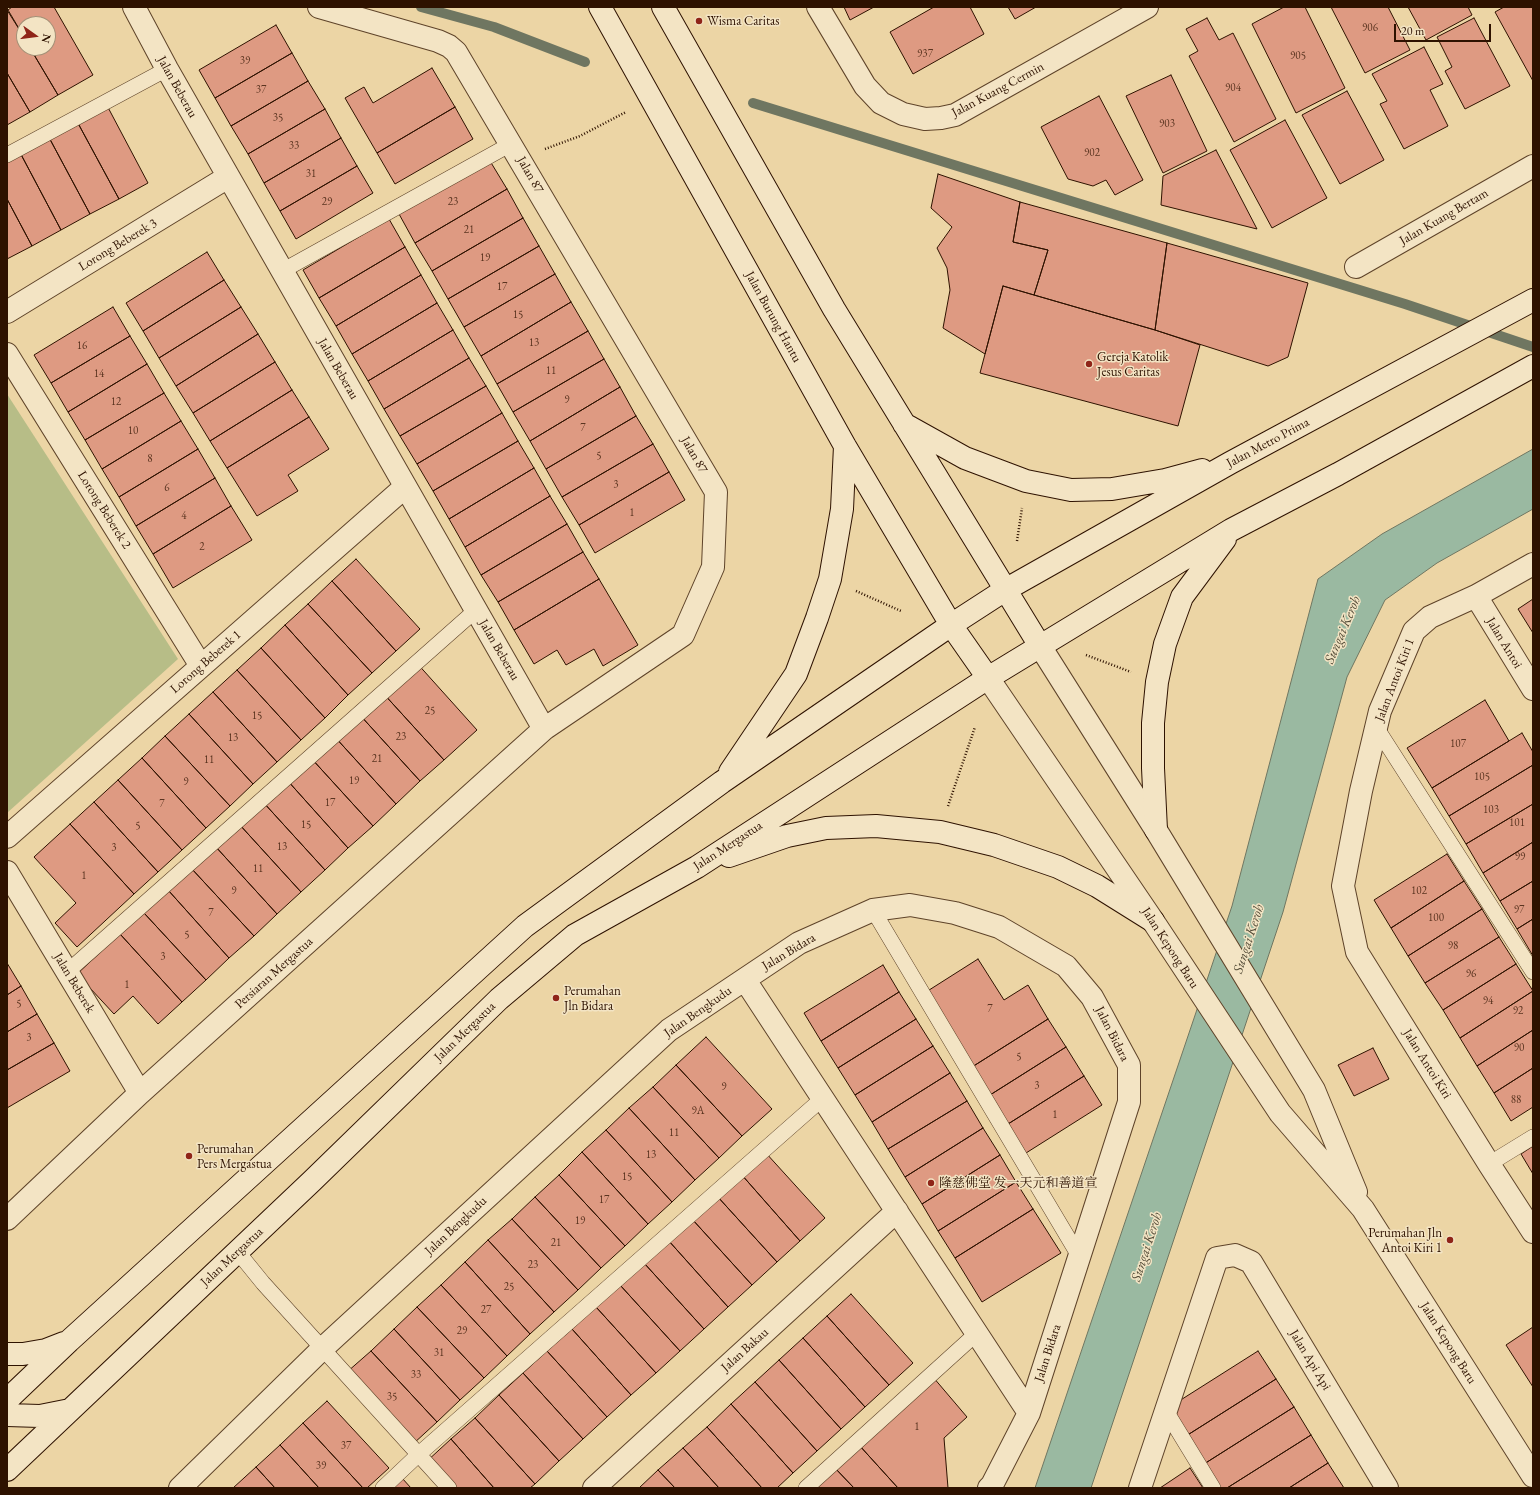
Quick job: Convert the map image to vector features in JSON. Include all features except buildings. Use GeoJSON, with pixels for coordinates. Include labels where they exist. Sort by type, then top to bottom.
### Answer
{"type":"FeatureCollection","features":[{"type":"Feature","properties":{"kind":"street","name":"Jalan Beberau"},"geometry":{"type":"LineString","coordinates":[[134,7],[166,68],[544,729]]}},
{"type":"Feature","properties":{"kind":"street","name":"Jalan 87"},"geometry":{"type":"LineString","coordinates":[[319,7],[438,41],[449,46],[456,52],[716,492],[713,567],[683,635],[544,729]]}},
{"type":"Feature","properties":{"kind":"street","name":"Jalan Burung Hantu"},"geometry":{"type":"LineString","coordinates":[[600,7],[845,446],[951,624]]}},
{"type":"Feature","properties":{"kind":"street"},"geometry":{"type":"LineString","coordinates":[[663,7],[834,309],[1005,590]]}},
{"type":"Feature","properties":{"kind":"street","name":"Jalan Kuang Cermin"},"geometry":{"type":"LineString","coordinates":[[818,7],[865,86],[881,103],[903,114],[924,119],[956,115],[1147,7]]}},
{"type":"Feature","properties":{"kind":"street","name":"Jalan Kuang Bertam"},"geometry":{"type":"LineString","coordinates":[[1356,267],[1533,166]]}},
{"type":"Feature","properties":{"kind":"street","name":"Lorong Beberek 3"},"geometry":{"type":"LineString","coordinates":[[7,312],[228,177]]}},
{"type":"Feature","properties":{"kind":"street","name":"Jalan Metro Prima"},"geometry":{"type":"LineString","coordinates":[[951,624],[1005,590],[1230,463],[1533,300]]}},
{"type":"Feature","properties":{"kind":"street","name":"Lorong Beberek 2"},"geometry":{"type":"LineString","coordinates":[[7,354],[201,666]]}},
{"type":"Feature","properties":{"kind":"street"},"geometry":{"type":"LineString","coordinates":[[1040,646],[1232,530],[1338,474],[1531,367]]}},
{"type":"Feature","properties":{"kind":"street"},"geometry":{"type":"LineString","coordinates":[[903,424],[965,458],[1026,481],[1071,490],[1112,489],[1165,480],[1230,463]]}},
{"type":"Feature","properties":{"kind":"street"},"geometry":{"type":"LineString","coordinates":[[722,782],[796,674],[830,579],[842,509],[845,446]]}},
{"type":"Feature","properties":{"kind":"street","name":"Lorong Beberek 1"},"geometry":{"type":"LineString","coordinates":[[7,837],[405,487]]}},
{"type":"Feature","properties":{"kind":"street"},"geometry":{"type":"LineString","coordinates":[[1156,830],[1153,731],[1157,682],[1165,644],[1182,597],[1232,530]]}},
{"type":"Feature","properties":{"kind":"street","name":"Jalan Antoi Kiri 1"},"geometry":{"type":"LineString","coordinates":[[1343,886],[1361,791],[1380,711],[1414,631],[1430,617],[1476,596],[1533,564]]}},
{"type":"Feature","properties":{"kind":"street","name":"Jalan Kepong Baru"},"geometry":{"type":"LineString","coordinates":[[1005,590],[1156,830],[1314,1090],[1363,1209]]}},
{"type":"Feature","properties":{"kind":"street","name":"Jalan Antoi"},"geometry":{"type":"LineString","coordinates":[[1476,596],[1533,689]]}},
{"type":"Feature","properties":{"kind":"street"},"geometry":{"type":"LineString","coordinates":[[7,1400],[69,1341],[525,926],[722,782],[951,624]]}},
{"type":"Feature","properties":{"kind":"street","name":"Jalan Kepong Baru"},"geometry":{"type":"LineString","coordinates":[[951,624],[1158,929],[1280,1113],[1363,1209],[1533,1476]]}},
{"type":"Feature","properties":{"kind":"street","name":"Jalan Mergastua"},"geometry":{"type":"LineString","coordinates":[[7,1470],[312,1181],[499,999],[575,935],[697,867],[988,678],[1040,646]]}},
{"type":"Feature","properties":{"kind":"street","name":"Persiaran Mergastua"},"geometry":{"type":"LineString","coordinates":[[7,1220],[140,1093],[544,729]]}},
{"type":"Feature","properties":{"kind":"street"},"geometry":{"type":"LineString","coordinates":[[697,867],[787,836],[826,828],[876,826],[940,832],[994,845],[1058,867],[1098,886],[1158,929]]}},
{"type":"Feature","properties":{"kind":"street","name":"Jalan Beberek"},"geometry":{"type":"LineString","coordinates":[[7,872],[140,1093]]}},
{"type":"Feature","properties":{"kind":"street","name":"Jalan Antoi Kiri"},"geometry":{"type":"LineString","coordinates":[[1343,886],[1357,952],[1533,1232]]}},
{"type":"Feature","properties":{"kind":"street","name":"Jalan Bidara"},"geometry":{"type":"LineString","coordinates":[[745,980],[799,943],[873,910],[910,905],[955,913],[999,927],[1066,966],[1092,997],[1129,1065],[1128,1102],[1029,1412],[992,1485],[989,1488]]}},
{"type":"Feature","properties":{"kind":"street"},"geometry":{"type":"LineString","coordinates":[[745,980],[1029,1412]]}},
{"type":"Feature","properties":{"kind":"street","name":"Jalan Bengkudu"},"geometry":{"type":"LineString","coordinates":[[180,1488],[323,1348],[669,1030],[745,980]]}},
{"type":"Feature","properties":{"kind":"street","name":"Jalan Bakau"},"geometry":{"type":"LineString","coordinates":[[594,1488],[897,1211]]}},
{"type":"Feature","properties":{"kind":"street","name":"Jalan Api Api"},"geometry":{"type":"LineString","coordinates":[[1166,1411],[1217,1258],[1235,1255],[1251,1262],[1386,1488]]}},
{"type":"Feature","properties":{"kind":"street"},"geometry":{"type":"LineString","coordinates":[[7,1354],[23,1354],[46,1350],[69,1341]]}},
{"type":"Feature","properties":{"kind":"street"},"geometry":{"type":"LineString","coordinates":[[7,1416],[40,1416],[71,1410]]}},
{"type":"Feature","properties":{"kind":"street"},"geometry":{"type":"LineString","coordinates":[[1140,1488],[1166,1411]]}},
{"type":"Feature","properties":{"kind":"lane"},"geometry":{"type":"LineString","coordinates":[[7,155],[166,68]]}},
{"type":"Feature","properties":{"kind":"lane"},"geometry":{"type":"LineString","coordinates":[[282,271],[515,151]]}},
{"type":"Feature","properties":{"kind":"lane"},"geometry":{"type":"LineString","coordinates":[[67,972],[476,610]]}},
{"type":"Feature","properties":{"kind":"lane"},"geometry":{"type":"LineString","coordinates":[[1376,727],[1533,972]]}},
{"type":"Feature","properties":{"kind":"lane"},"geometry":{"type":"LineString","coordinates":[[873,910],[1079,1256]]}},
{"type":"Feature","properties":{"kind":"lane"},"geometry":{"type":"LineString","coordinates":[[383,1488],[419,1454],[822,1098]]}},
{"type":"Feature","properties":{"kind":"lane"},"geometry":{"type":"LineString","coordinates":[[1489,1164],[1533,1137]]}},
{"type":"Feature","properties":{"kind":"lane"},"geometry":{"type":"LineString","coordinates":[[237,1251],[263,1282],[449,1488]]}},
{"type":"Feature","properties":{"kind":"lane"},"geometry":{"type":"LineString","coordinates":[[806,1488],[977,1333]]}},
{"type":"Feature","properties":{"kind":"lane"},"geometry":{"type":"LineString","coordinates":[[1166,1411],[1213,1488]]}},
{"type":"Feature","properties":{"kind":"path"},"geometry":{"type":"LineString","coordinates":[[515,151],[580,136],[651,99]]}},
{"type":"Feature","properties":{"kind":"path"},"geometry":{"type":"LineString","coordinates":[[830,579],[901,611]]}},
{"type":"Feature","properties":{"kind":"path"},"geometry":{"type":"LineString","coordinates":[[1086,656],[1157,682]]}},
{"type":"Feature","properties":{"kind":"path"},"geometry":{"type":"LineString","coordinates":[[940,832],[975,727]]}},
{"type":"Feature","properties":{"kind":"shaded area"},"geometry":{"type":"Polygon","coordinates":[[[7,394],[178,659],[7,813],[7,394]]]}},
{"type":"Feature","properties":{"kind":"water","name":"Sungai Keroh"},"geometry":{"type":"Polygon","coordinates":[[[1533,449],[1533,509],[1437,563],[1385,600],[1347,677],[1283,912],[1091,1488],[1035,1488],[1232,906],[1318,579],[1382,534],[1533,449]]]}},
{"type":"Feature","properties":{"kind":"waterway"},"geometry":{"type":"LineString","coordinates":[[421,7],[494,27],[585,62]]}},
{"type":"Feature","properties":{"kind":"waterway"},"geometry":{"type":"LineString","coordinates":[[753,103],[1405,304],[1533,347]]}},
{"type":"Feature","properties":{"kind":"place","name":"Wisma Caritas"},"geometry":{"type":"Point","coordinates":[699,21]}},
{"type":"Feature","properties":{"kind":"place","name":"Gereja Katolik Jesus Caritas"},"geometry":{"type":"Point","coordinates":[1089,364]}},
{"type":"Feature","properties":{"kind":"place","name":"Perumahan Jln Bidara"},"geometry":{"type":"Point","coordinates":[556,998]}},
{"type":"Feature","properties":{"kind":"place","name":"Perumahan Pers Mergastua"},"geometry":{"type":"Point","coordinates":[189,1156]}},
{"type":"Feature","properties":{"kind":"place","name":"隆慈佛堂 发一天元和善道宣"},"geometry":{"type":"Point","coordinates":[931,1183]}},
{"type":"Feature","properties":{"kind":"place","name":"Perumahan Jln Antoi Kiri 1"},"geometry":{"type":"Point","coordinates":[1450,1240]}}]}
